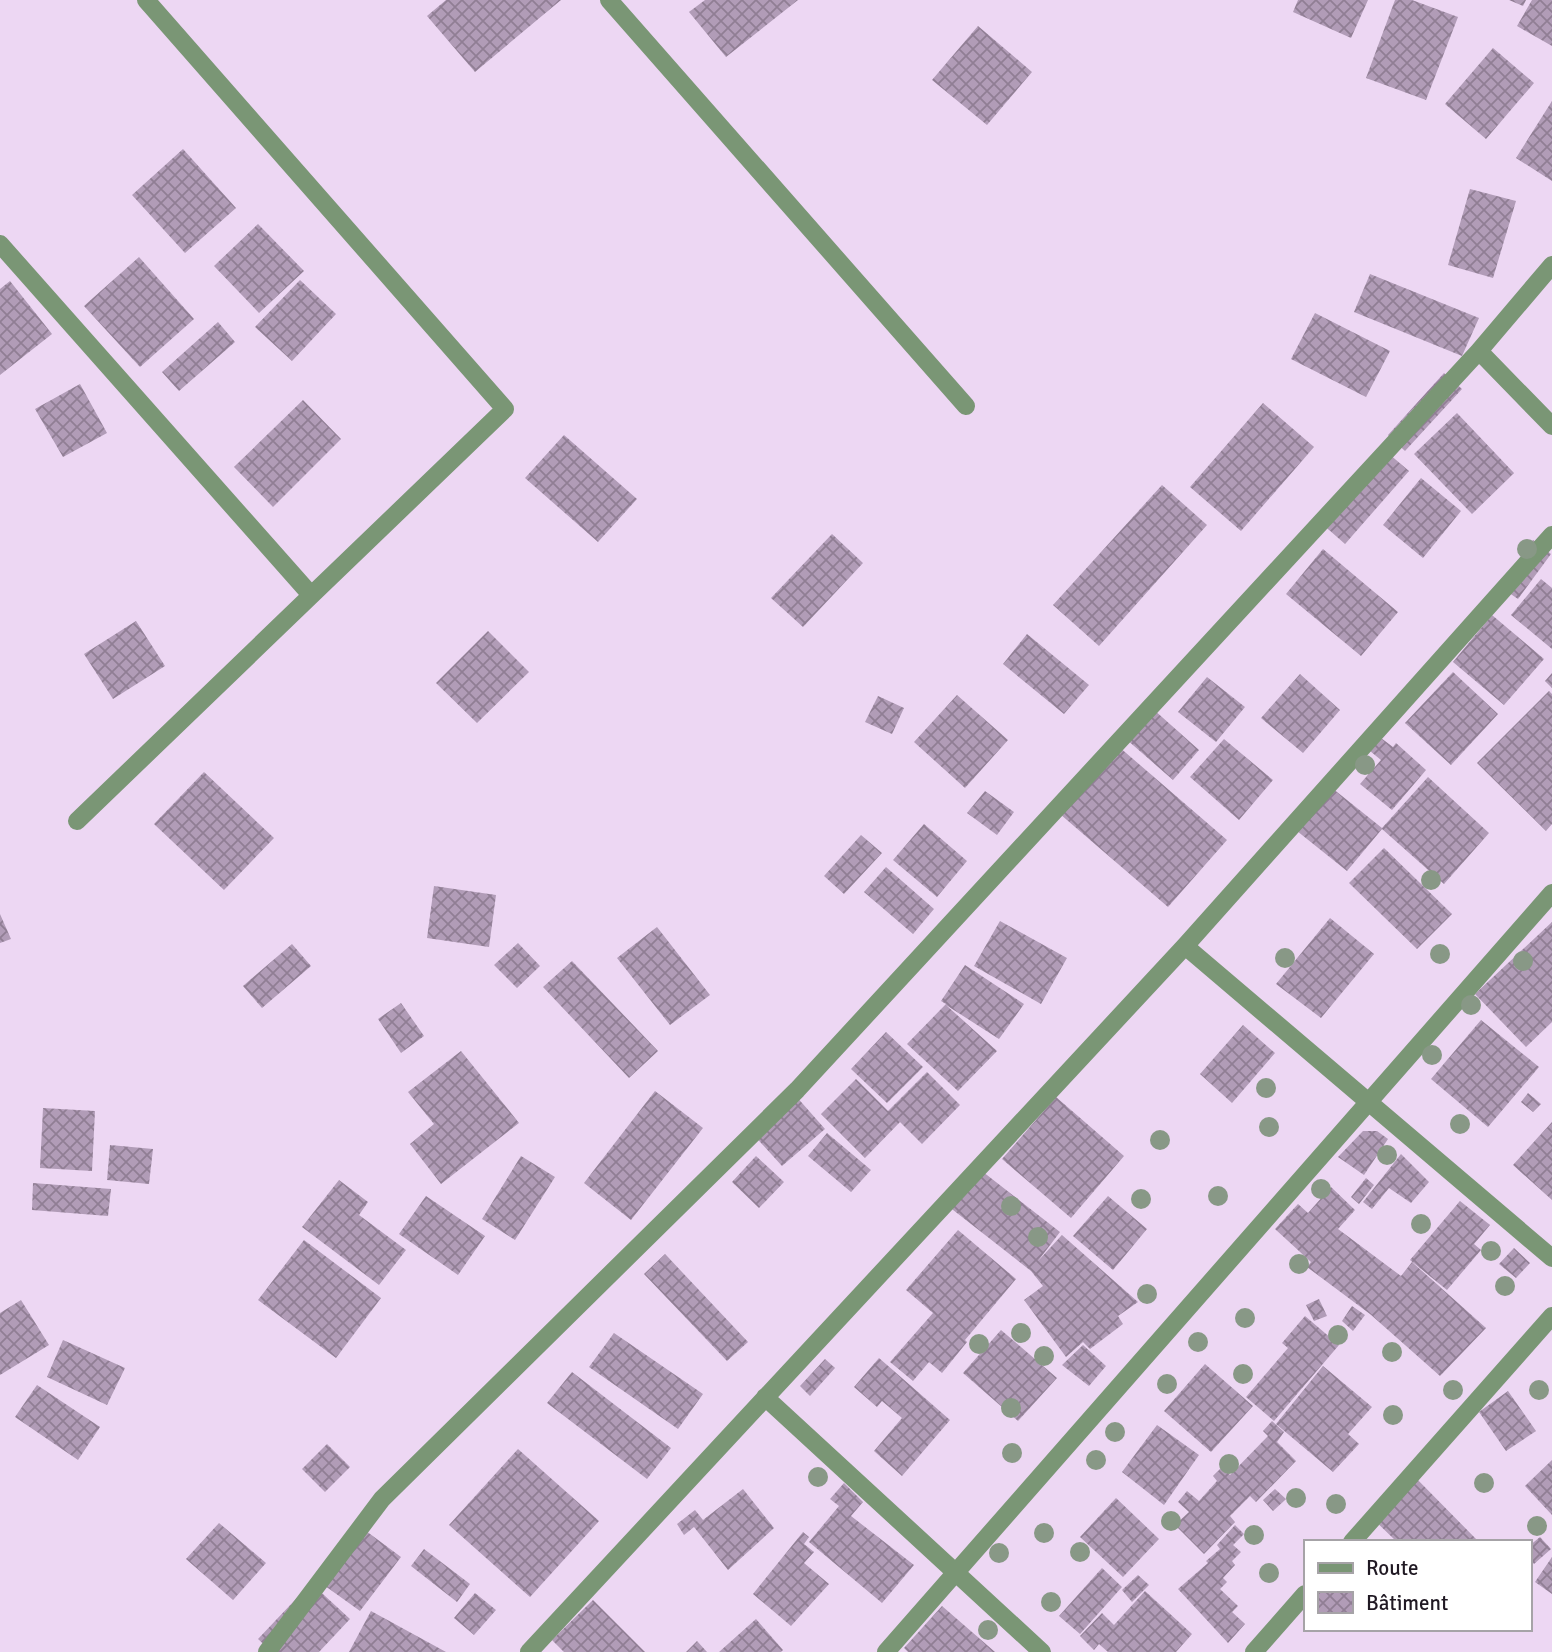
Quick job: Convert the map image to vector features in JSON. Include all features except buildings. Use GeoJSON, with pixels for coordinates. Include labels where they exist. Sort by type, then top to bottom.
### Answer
{"type":"FeatureCollection","features":[{"type":"Feature","properties":{"kind":"street"},"geometry":{"type":"LineString","coordinates":[[78,821],[505,409],[146,0]]}},
{"type":"Feature","properties":{"kind":"street"},"geometry":{"type":"LineString","coordinates":[[609,0],[966,407]]}},
{"type":"Feature","properties":{"kind":"street"},"geometry":{"type":"LineString","coordinates":[[0,244],[311,595]]}},
{"type":"Feature","properties":{"kind":"street"},"geometry":{"type":"LineString","coordinates":[[267,1652],[382,1499],[797,1090],[1479,351],[1552,265]]}},
{"type":"Feature","properties":{"kind":"street"},"geometry":{"type":"LineString","coordinates":[[1479,351],[1552,426]]}},
{"type":"Feature","properties":{"kind":"street"},"geometry":{"type":"LineString","coordinates":[[529,1652],[1185,946],[1552,535]]}},
{"type":"Feature","properties":{"kind":"street"},"geometry":{"type":"LineString","coordinates":[[886,1652],[1552,893]]}},
{"type":"Feature","properties":{"kind":"street"},"geometry":{"type":"LineString","coordinates":[[1185,946],[1552,1258]]}},
{"type":"Feature","properties":{"kind":"street"},"geometry":{"type":"LineString","coordinates":[[1354,1540],[1552,1316]]}},
{"type":"Feature","properties":{"kind":"street"},"geometry":{"type":"LineString","coordinates":[[765,1397],[1042,1652]]}},
{"type":"Feature","properties":{"kind":"street"},"geometry":{"type":"LineString","coordinates":[[1254,1652],[1304,1595]]}}]}
